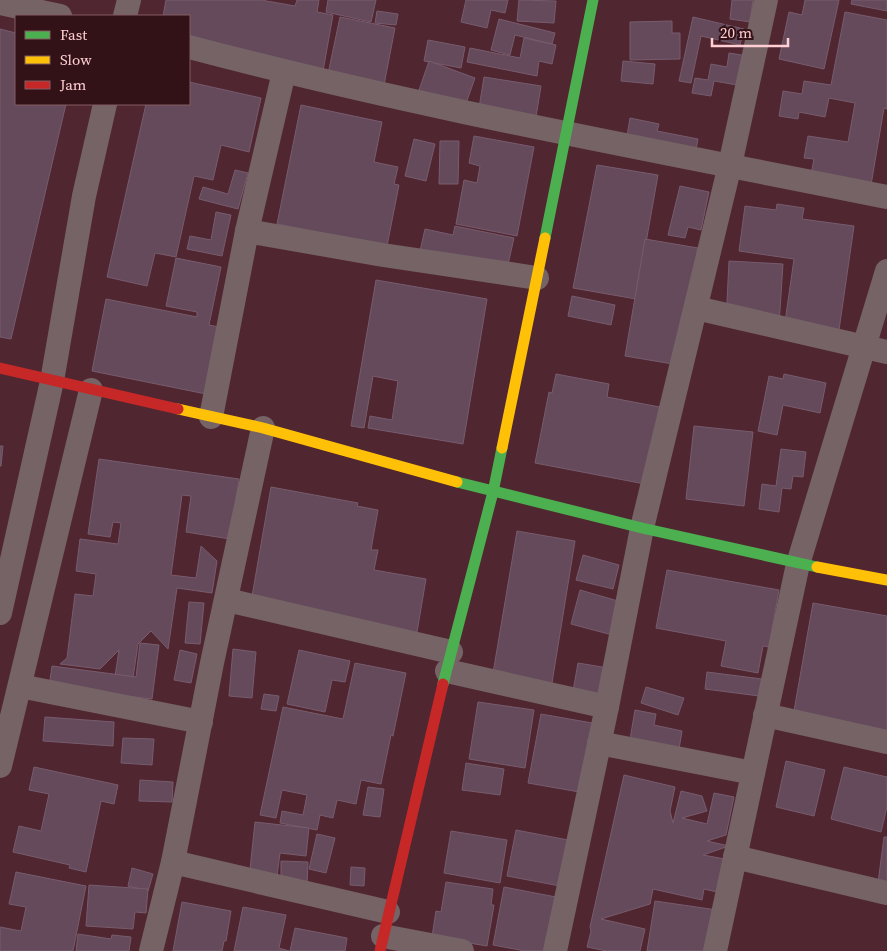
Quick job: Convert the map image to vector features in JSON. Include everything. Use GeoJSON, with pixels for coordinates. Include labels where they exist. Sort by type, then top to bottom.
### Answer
{"type":"FeatureCollection","features":[{"type":"Feature","properties":{"kind":"street"},"geometry":{"type":"LineString","coordinates":[[125,15],[129,0]]}},
{"type":"Feature","properties":{"kind":"street"},"geometry":{"type":"LineString","coordinates":[[462,951],[382,943],[449,661],[493,492],[593,0]]}},
{"type":"Feature","properties":{"kind":"street"},"geometry":{"type":"LineString","coordinates":[[555,951],[607,707],[642,528],[730,165],[766,0]]}},
{"type":"Feature","properties":{"kind":"street"},"geometry":{"type":"LineString","coordinates":[[0,3],[55,15]]}},
{"type":"Feature","properties":{"kind":"street"},"geometry":{"type":"LineString","coordinates":[[190,47],[284,72],[565,134],[887,197]]}},
{"type":"Feature","properties":{"kind":"street"},"geometry":{"type":"LineString","coordinates":[[211,417],[247,231],[284,72]]}},
{"type":"Feature","properties":{"kind":"street"},"geometry":{"type":"LineString","coordinates":[[0,613],[52,381],[84,196],[106,105]]}},
{"type":"Feature","properties":{"kind":"street"},"geometry":{"type":"LineString","coordinates":[[247,231],[537,278]]}},
{"type":"Feature","properties":{"kind":"street"},"geometry":{"type":"LineString","coordinates":[[715,951],[798,564],[887,271]]}},
{"type":"Feature","properties":{"kind":"street"},"geometry":{"type":"LineString","coordinates":[[696,308],[887,352]]}},
{"type":"Feature","properties":{"kind":"street"},"geometry":{"type":"LineString","coordinates":[[0,368],[263,428],[493,492],[642,528],[798,564],[887,580]]}},
{"type":"Feature","properties":{"kind":"street"},"geometry":{"type":"LineString","coordinates":[[0,766],[92,390]]}},
{"type":"Feature","properties":{"kind":"street"},"geometry":{"type":"LineString","coordinates":[[151,951],[173,862],[200,722],[263,428]]}},
{"type":"Feature","properties":{"kind":"street"},"geometry":{"type":"LineString","coordinates":[[227,600],[607,707]]}},
{"type":"Feature","properties":{"kind":"street"},"geometry":{"type":"LineString","coordinates":[[20,686],[200,722]]}},
{"type":"Feature","properties":{"kind":"street"},"geometry":{"type":"LineString","coordinates":[[765,715],[887,742]]}},
{"type":"Feature","properties":{"kind":"street"},"geometry":{"type":"LineString","coordinates":[[599,743],[753,773]]}},
{"type":"Feature","properties":{"kind":"street"},"geometry":{"type":"LineString","coordinates":[[735,857],[887,893]]}},
{"type":"Feature","properties":{"kind":"street"},"geometry":{"type":"LineString","coordinates":[[173,862],[388,912]]}},
{"type":"Feature","properties":{"kind":"building"},"geometry":{"type":"Polygon","coordinates":[[[166,0],[261,0],[295,6],[297,0],[319,0],[317,12],[333,15],[323,71],[190,46],[190,15],[163,15],[166,0]]]}},
{"type":"Feature","properties":{"kind":"building"},"geometry":{"type":"Polygon","coordinates":[[[328,0],[376,0],[371,22],[326,12],[328,0]]]}},
{"type":"Feature","properties":{"kind":"building"},"geometry":{"type":"Polygon","coordinates":[[[466,0],[508,0],[505,13],[491,10],[487,28],[461,22],[466,0]]]}},
{"type":"Feature","properties":{"kind":"building"},"geometry":{"type":"Polygon","coordinates":[[[519,0],[556,1],[554,23],[517,21],[519,0]]]}},
{"type":"Feature","properties":{"kind":"building"},"geometry":{"type":"Polygon","coordinates":[[[732,0],[753,0],[750,22],[730,19],[732,0]]]}},
{"type":"Feature","properties":{"kind":"building"},"geometry":{"type":"Polygon","coordinates":[[[805,0],[839,0],[824,69],[779,59],[789,12],[802,15],[805,0]]]}},
{"type":"Feature","properties":{"kind":"building"},"geometry":{"type":"Polygon","coordinates":[[[852,0],[887,0],[887,11],[851,4],[852,0]]]}},
{"type":"Feature","properties":{"kind":"building"},"geometry":{"type":"Polygon","coordinates":[[[377,11],[398,14],[396,25],[375,23],[377,11]]]}},
{"type":"Feature","properties":{"kind":"building"},"geometry":{"type":"Polygon","coordinates":[[[845,12],[887,20],[887,109],[884,108],[870,191],[810,180],[814,159],[804,158],[808,136],[848,142],[855,103],[829,98],[825,117],[799,112],[798,119],[779,116],[783,91],[802,94],[804,81],[831,85],[845,12]]]}},
{"type":"Feature","properties":{"kind":"building"},"geometry":{"type":"Polygon","coordinates":[[[340,17],[395,28],[384,85],[328,74],[340,17]]]}},
{"type":"Feature","properties":{"kind":"building"},"geometry":{"type":"Polygon","coordinates":[[[693,17],[744,29],[740,45],[701,36],[691,83],[679,81],[693,17]]]}},
{"type":"Feature","properties":{"kind":"building"},"geometry":{"type":"Polygon","coordinates":[[[499,19],[555,33],[552,44],[515,35],[510,55],[491,50],[499,19]]]}},
{"type":"Feature","properties":{"kind":"building"},"geometry":{"type":"Polygon","coordinates":[[[672,21],[672,33],[680,33],[680,59],[630,60],[630,22],[672,21]]]}},
{"type":"Feature","properties":{"kind":"building"},"geometry":{"type":"Polygon","coordinates":[[[0,29],[15,33],[15,105],[66,105],[11,339],[0,337],[0,29]]]}},
{"type":"Feature","properties":{"kind":"building"},"geometry":{"type":"Polygon","coordinates":[[[524,38],[556,45],[552,64],[539,61],[537,76],[467,62],[470,48],[520,58],[524,38]]]}},
{"type":"Feature","properties":{"kind":"building"},"geometry":{"type":"Polygon","coordinates":[[[428,40],[465,47],[461,68],[424,61],[428,40]]]}},
{"type":"Feature","properties":{"kind":"building"},"geometry":{"type":"Polygon","coordinates":[[[729,53],[748,56],[743,86],[714,81],[711,96],[692,93],[695,78],[708,80],[711,64],[727,67],[729,53]]]}},
{"type":"Feature","properties":{"kind":"building"},"geometry":{"type":"Polygon","coordinates":[[[429,61],[475,78],[464,109],[418,93],[429,61]]]}},
{"type":"Feature","properties":{"kind":"building"},"geometry":{"type":"Polygon","coordinates":[[[623,61],[655,64],[653,84],[621,81],[623,61]]]}},
{"type":"Feature","properties":{"kind":"building"},"geometry":{"type":"Polygon","coordinates":[[[484,77],[541,86],[536,117],[479,108],[484,77]]]}},
{"type":"Feature","properties":{"kind":"building"},"geometry":{"type":"Polygon","coordinates":[[[190,82],[261,98],[249,152],[221,145],[213,180],[194,176],[176,257],[155,253],[147,286],[107,277],[146,105],[190,105],[190,82]]]}},
{"type":"Feature","properties":{"kind":"building"},"geometry":{"type":"Polygon","coordinates":[[[301,105],[382,122],[374,162],[398,167],[394,184],[399,185],[387,246],[277,224],[301,105]]]}},
{"type":"Feature","properties":{"kind":"building"},"geometry":{"type":"Polygon","coordinates":[[[630,118],[659,124],[657,131],[698,139],[695,155],[626,142],[630,118]]]}},
{"type":"Feature","properties":{"kind":"building"},"geometry":{"type":"Polygon","coordinates":[[[474,136],[534,147],[517,236],[456,224],[464,180],[477,183],[480,166],[469,163],[474,136]]]}},
{"type":"Feature","properties":{"kind":"building"},"geometry":{"type":"Polygon","coordinates":[[[414,139],[435,144],[426,181],[405,176],[414,139]]]}},
{"type":"Feature","properties":{"kind":"building"},"geometry":{"type":"Polygon","coordinates":[[[440,141],[459,141],[458,184],[439,184],[440,141]]]}},
{"type":"Feature","properties":{"kind":"building"},"geometry":{"type":"Polygon","coordinates":[[[597,165],[658,175],[636,299],[573,288],[597,165]]]}},
{"type":"Feature","properties":{"kind":"building"},"geometry":{"type":"Polygon","coordinates":[[[235,170],[248,173],[238,209],[199,199],[203,187],[228,194],[235,170]]]}},
{"type":"Feature","properties":{"kind":"building"},"geometry":{"type":"Polygon","coordinates":[[[680,186],[709,192],[701,230],[688,227],[685,238],[668,235],[680,186]]]}},
{"type":"Feature","properties":{"kind":"building"},"geometry":{"type":"Polygon","coordinates":[[[777,204],[804,208],[802,219],[854,226],[838,337],[784,329],[794,259],[739,251],[745,206],[776,210],[777,204]]]}},
{"type":"Feature","properties":{"kind":"building"},"geometry":{"type":"Polygon","coordinates":[[[216,212],[231,215],[222,256],[187,249],[190,236],[211,240],[216,212]]]}},
{"type":"Feature","properties":{"kind":"building"},"geometry":{"type":"Polygon","coordinates":[[[455,226],[514,238],[507,269],[420,251],[425,229],[453,235],[455,226]]]}},
{"type":"Feature","properties":{"kind":"building"},"geometry":{"type":"Polygon","coordinates":[[[645,239],[698,248],[679,365],[625,356],[645,239]]]}},
{"type":"Feature","properties":{"kind":"building"},"geometry":{"type":"Polygon","coordinates":[[[176,258],[221,267],[209,325],[219,327],[206,394],[92,371],[106,299],[197,317],[197,312],[166,306],[176,258]]]}},
{"type":"Feature","properties":{"kind":"building"},"geometry":{"type":"Polygon","coordinates":[[[729,261],[783,264],[779,325],[726,322],[729,261]]]}},
{"type":"Feature","properties":{"kind":"building"},"geometry":{"type":"Polygon","coordinates":[[[376,280],[487,299],[463,444],[368,428],[370,416],[392,420],[398,381],[373,376],[364,428],[351,426],[376,280]]]}},
{"type":"Feature","properties":{"kind":"building"},"geometry":{"type":"Polygon","coordinates":[[[572,296],[615,305],[611,325],[568,316],[572,296]]]}},
{"type":"Feature","properties":{"kind":"building"},"geometry":{"type":"Polygon","coordinates":[[[556,374],[609,384],[607,397],[665,408],[650,485],[535,463],[549,392],[552,393],[556,374]]]}},
{"type":"Feature","properties":{"kind":"building"},"geometry":{"type":"Polygon","coordinates":[[[784,374],[826,383],[820,413],[783,405],[777,435],[758,431],[769,376],[783,379],[784,374]]]}},
{"type":"Feature","properties":{"kind":"building"},"geometry":{"type":"Polygon","coordinates":[[[694,426],[753,432],[744,506],[686,499],[694,426]]]}},
{"type":"Feature","properties":{"kind":"building"},"geometry":{"type":"Polygon","coordinates":[[[0,446],[3,446],[1,466],[0,466],[0,446]]]}},
{"type":"Feature","properties":{"kind":"building"},"geometry":{"type":"Polygon","coordinates":[[[781,449],[806,452],[803,477],[793,476],[791,489],[782,488],[779,512],[759,509],[762,484],[776,486],[781,449]]]}},
{"type":"Feature","properties":{"kind":"building"},"geometry":{"type":"Polygon","coordinates":[[[99,459],[239,479],[230,539],[186,532],[191,496],[182,495],[171,575],[196,578],[201,546],[217,561],[212,593],[177,588],[168,649],[151,631],[138,644],[133,678],[115,676],[119,650],[100,669],[60,664],[67,658],[75,594],[93,596],[96,574],[76,571],[80,539],[118,544],[121,523],[113,522],[110,537],[88,534],[99,459]]]}},
{"type":"Feature","properties":{"kind":"building"},"geometry":{"type":"Polygon","coordinates":[[[271,487],[358,503],[357,506],[378,510],[371,550],[378,550],[374,570],[426,579],[416,638],[251,602],[271,487]]]}},
{"type":"Feature","properties":{"kind":"building"},"geometry":{"type":"Polygon","coordinates":[[[517,531],[575,541],[551,689],[492,679],[517,531]]]}},
{"type":"Feature","properties":{"kind":"building"},"geometry":{"type":"Polygon","coordinates":[[[583,555],[619,565],[613,589],[576,580],[583,555]]]}},
{"type":"Feature","properties":{"kind":"building"},"geometry":{"type":"Polygon","coordinates":[[[667,570],[779,590],[769,647],[763,646],[758,673],[721,666],[726,641],[656,628],[667,570]]]}},
{"type":"Feature","properties":{"kind":"building"},"geometry":{"type":"Polygon","coordinates":[[[580,590],[625,603],[616,636],[571,624],[580,590]]]}},
{"type":"Feature","properties":{"kind":"building"},"geometry":{"type":"Polygon","coordinates":[[[189,602],[204,603],[200,644],[185,643],[189,602]]]}},
{"type":"Feature","properties":{"kind":"building"},"geometry":{"type":"Polygon","coordinates":[[[813,603],[887,616],[887,740],[792,722],[813,603]]]}},
{"type":"Feature","properties":{"kind":"building"},"geometry":{"type":"Polygon","coordinates":[[[140,643],[159,645],[152,699],[49,687],[52,666],[136,677],[140,643]]]}},
{"type":"Feature","properties":{"kind":"building"},"geometry":{"type":"Polygon","coordinates":[[[233,649],[256,652],[252,698],[229,696],[233,649]]]}},
{"type":"Feature","properties":{"kind":"building"},"geometry":{"type":"Polygon","coordinates":[[[180,650],[197,654],[191,683],[174,680],[180,650]]]}},
{"type":"Feature","properties":{"kind":"building"},"geometry":{"type":"Polygon","coordinates":[[[299,650],[350,661],[345,682],[332,680],[325,712],[287,704],[299,650]]]}},
{"type":"Feature","properties":{"kind":"building"},"geometry":{"type":"Polygon","coordinates":[[[355,663],[406,673],[381,784],[361,780],[356,804],[337,800],[333,818],[320,815],[317,830],[280,823],[282,811],[303,815],[307,795],[282,790],[276,818],[260,815],[283,707],[343,719],[355,663]]]}},
{"type":"Feature","properties":{"kind":"building"},"geometry":{"type":"Polygon","coordinates":[[[578,663],[608,668],[603,695],[573,691],[578,663]]]}},
{"type":"Feature","properties":{"kind":"building"},"geometry":{"type":"Polygon","coordinates":[[[707,672],[762,679],[759,696],[705,689],[707,672]]]}},
{"type":"Feature","properties":{"kind":"building"},"geometry":{"type":"Polygon","coordinates":[[[646,687],[684,698],[678,715],[641,703],[646,687]]]}},
{"type":"Feature","properties":{"kind":"building"},"geometry":{"type":"Polygon","coordinates":[[[264,694],[279,696],[276,711],[261,709],[264,694]]]}},
{"type":"Feature","properties":{"kind":"building"},"geometry":{"type":"Polygon","coordinates":[[[478,702],[534,710],[525,768],[469,759],[478,702]]]}},
{"type":"Feature","properties":{"kind":"building"},"geometry":{"type":"Polygon","coordinates":[[[635,710],[656,714],[654,725],[682,731],[678,755],[629,745],[635,710]]]}},
{"type":"Feature","properties":{"kind":"building"},"geometry":{"type":"Polygon","coordinates":[[[541,714],[598,724],[585,793],[528,783],[541,714]]]}},
{"type":"Feature","properties":{"kind":"building"},"geometry":{"type":"Polygon","coordinates":[[[45,717],[114,722],[113,746],[43,741],[45,717]]]}},
{"type":"Feature","properties":{"kind":"building"},"geometry":{"type":"Polygon","coordinates":[[[123,738],[154,739],[152,765],[121,763],[123,738]]]}},
{"type":"Feature","properties":{"kind":"building"},"geometry":{"type":"Polygon","coordinates":[[[786,761],[825,770],[814,816],[776,807],[786,761]]]}},
{"type":"Feature","properties":{"kind":"building"},"geometry":{"type":"Polygon","coordinates":[[[466,763],[504,769],[500,795],[462,790],[466,763]]]}},
{"type":"Feature","properties":{"kind":"building"},"geometry":{"type":"Polygon","coordinates":[[[34,767],[118,785],[114,804],[101,801],[86,872],[69,868],[70,865],[13,852],[19,826],[41,831],[49,794],[29,790],[34,767]]]}},
{"type":"Feature","properties":{"kind":"building"},"geometry":{"type":"Polygon","coordinates":[[[844,767],[887,777],[887,807],[881,832],[831,819],[844,767]]]}},
{"type":"Feature","properties":{"kind":"building"},"geometry":{"type":"Polygon","coordinates":[[[624,775],[675,787],[670,811],[673,823],[681,791],[702,796],[707,811],[682,818],[707,824],[714,793],[734,797],[726,835],[707,841],[729,846],[703,855],[725,859],[717,892],[704,889],[702,900],[653,889],[650,904],[601,919],[645,929],[640,951],[607,951],[587,947],[624,775]]]}},
{"type":"Feature","properties":{"kind":"building"},"geometry":{"type":"Polygon","coordinates":[[[140,780],[173,782],[172,802],[139,801],[140,780]]]}},
{"type":"Feature","properties":{"kind":"building"},"geometry":{"type":"Polygon","coordinates":[[[368,787],[384,789],[380,817],[363,815],[368,787]]]}},
{"type":"Feature","properties":{"kind":"building"},"geometry":{"type":"Polygon","coordinates":[[[255,822],[309,828],[306,856],[280,853],[275,891],[248,888],[255,822]]]}},
{"type":"Feature","properties":{"kind":"building"},"geometry":{"type":"Polygon","coordinates":[[[516,830],[568,840],[560,886],[507,876],[516,830]]]}},
{"type":"Feature","properties":{"kind":"building"},"geometry":{"type":"Polygon","coordinates":[[[451,831],[507,840],[500,883],[444,873],[451,831]]]}},
{"type":"Feature","properties":{"kind":"building"},"geometry":{"type":"Polygon","coordinates":[[[317,834],[335,838],[326,873],[309,869],[317,834]]]}},
{"type":"Feature","properties":{"kind":"building"},"geometry":{"type":"Polygon","coordinates":[[[884,837],[887,837],[887,900],[876,898],[884,837]]]}},
{"type":"Feature","properties":{"kind":"building"},"geometry":{"type":"Polygon","coordinates":[[[281,861],[308,862],[307,886],[281,885],[281,861]]]}},
{"type":"Feature","properties":{"kind":"building"},"geometry":{"type":"Polygon","coordinates":[[[351,867],[365,868],[364,886],[350,885],[351,867]]]}},
{"type":"Feature","properties":{"kind":"building"},"geometry":{"type":"Polygon","coordinates":[[[132,868],[153,874],[148,891],[128,886],[132,868]]]}},
{"type":"Feature","properties":{"kind":"building"},"geometry":{"type":"Polygon","coordinates":[[[16,872],[86,886],[73,951],[0,951],[0,927],[21,931],[26,907],[9,904],[16,872]]]}},
{"type":"Feature","properties":{"kind":"building"},"geometry":{"type":"Polygon","coordinates":[[[446,882],[493,889],[491,905],[494,905],[487,946],[469,943],[431,943],[436,911],[441,912],[446,882]]]}},
{"type":"Feature","properties":{"kind":"building"},"geometry":{"type":"Polygon","coordinates":[[[89,885],[148,889],[146,913],[135,912],[133,929],[86,926],[89,885]]]}},
{"type":"Feature","properties":{"kind":"building"},"geometry":{"type":"Polygon","coordinates":[[[504,887],[556,897],[545,951],[525,951],[493,945],[504,887]]]}},
{"type":"Feature","properties":{"kind":"building"},"geometry":{"type":"Polygon","coordinates":[[[655,901],[717,910],[710,951],[647,951],[655,901]]]}},
{"type":"Feature","properties":{"kind":"building"},"geometry":{"type":"Polygon","coordinates":[[[182,902],[231,911],[226,941],[224,941],[222,951],[173,951],[182,902]]]}},
{"type":"Feature","properties":{"kind":"building"},"geometry":{"type":"Polygon","coordinates":[[[243,907],[286,915],[279,948],[289,951],[234,951],[243,907]]]}},
{"type":"Feature","properties":{"kind":"building"},"geometry":{"type":"Polygon","coordinates":[[[295,928],[347,938],[345,951],[290,951],[295,928]]]}},
{"type":"Feature","properties":{"kind":"building"},"geometry":{"type":"Polygon","coordinates":[[[78,934],[111,939],[112,935],[131,937],[129,951],[76,951],[78,934]]]}},
{"type":"Feature","properties":{"kind":"traffic: fast"},"geometry":{"type":"LineString","coordinates":[[545,238],[593,0]]}},
{"type":"Feature","properties":{"kind":"traffic: fast"},"geometry":{"type":"LineString","coordinates":[[443,684],[493,492],[502,448]]}},
{"type":"Feature","properties":{"kind":"traffic: fast"},"geometry":{"type":"LineString","coordinates":[[457,482],[642,528],[817,567]]}},
{"type":"Feature","properties":{"kind":"traffic: slow"},"geometry":{"type":"LineString","coordinates":[[502,448],[545,238]]}},
{"type":"Feature","properties":{"kind":"traffic: slow"},"geometry":{"type":"LineString","coordinates":[[178,409],[263,428],[457,482]]}},
{"type":"Feature","properties":{"kind":"traffic: slow"},"geometry":{"type":"LineString","coordinates":[[817,567],[887,580]]}},
{"type":"Feature","properties":{"kind":"traffic: jam"},"geometry":{"type":"LineString","coordinates":[[0,368],[178,409]]}},
{"type":"Feature","properties":{"kind":"traffic: jam"},"geometry":{"type":"LineString","coordinates":[[380,951],[443,684]]}}]}
